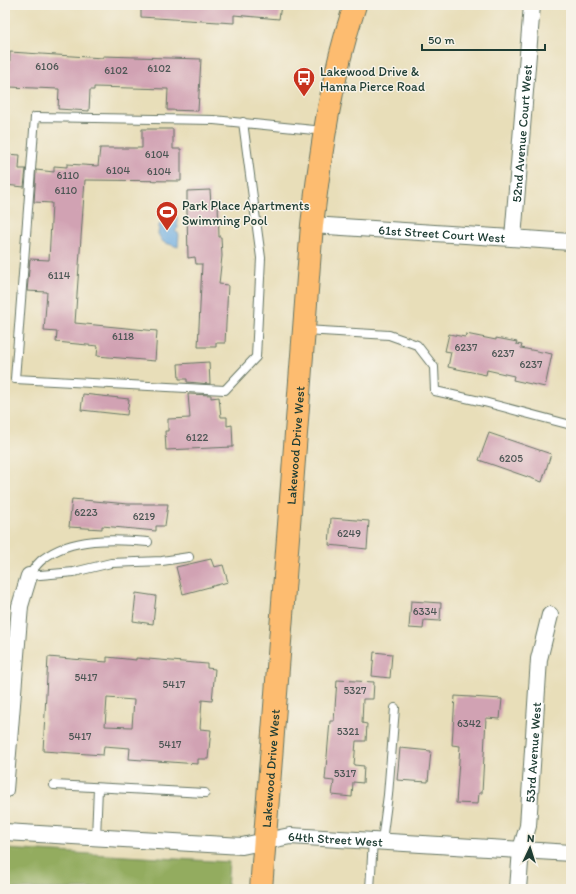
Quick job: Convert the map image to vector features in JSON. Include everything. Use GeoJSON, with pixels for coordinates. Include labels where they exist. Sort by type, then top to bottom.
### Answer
{"type":"FeatureCollection","features":[{"type":"Feature","properties":{"kind":"main road","name":"Lakewood Drive West"},"geometry":{"type":"LineString","coordinates":[[261,889],[312,225],[324,131],[333,84],[355,5]]}},
{"type":"Feature","properties":{"kind":"street","name":"52nd Avenue Court West"},"geometry":{"type":"LineString","coordinates":[[513,238],[532,5]]}},
{"type":"Feature","properties":{"kind":"street","name":"61st Street Court West"},"geometry":{"type":"LineString","coordinates":[[312,225],[571,242]]}},
{"type":"Feature","properties":{"kind":"street"},"geometry":{"type":"LineString","coordinates":[[5,790],[20,606],[29,576]]}},
{"type":"Feature","properties":{"kind":"street","name":"53rd Avenue West"},"geometry":{"type":"LineString","coordinates":[[518,889],[521,849],[528,826],[539,659],[550,615]]}},
{"type":"Feature","properties":{"kind":"street","name":"64th Street West"},"geometry":{"type":"LineString","coordinates":[[5,832],[242,846],[264,840],[290,836],[571,853]]}},
{"type":"Feature","properties":{"kind":"lane"},"geometry":{"type":"LineString","coordinates":[[243,122],[261,258],[256,357],[225,390],[15,379],[35,117],[214,120],[243,122],[324,131]]}},
{"type":"Feature","properties":{"kind":"lane"},"geometry":{"type":"LineString","coordinates":[[305,330],[389,335],[417,345],[434,367],[435,392],[484,402],[571,424]]}},
{"type":"Feature","properties":{"kind":"lane"},"geometry":{"type":"LineString","coordinates":[[29,576],[42,559],[61,549],[88,542],[110,540],[148,542]]}},
{"type":"Feature","properties":{"kind":"lane"},"geometry":{"type":"LineString","coordinates":[[29,576],[74,572],[111,563],[162,561],[189,557]]}},
{"type":"Feature","properties":{"kind":"lane"},"geometry":{"type":"LineString","coordinates":[[370,889],[388,795],[395,708]]}},
{"type":"Feature","properties":{"kind":"lane"},"geometry":{"type":"LineString","coordinates":[[54,786],[205,793]]}},
{"type":"Feature","properties":{"kind":"lane"},"geometry":{"type":"LineString","coordinates":[[96,837],[98,788]]}},
{"type":"Feature","properties":{"kind":"green space"},"geometry":{"type":"Polygon","coordinates":[[[5,849],[229,862],[227,889],[5,889],[5,849]]]}},
{"type":"Feature","properties":{"kind":"water","name":"Park Place Apartments Swimming Pool"},"geometry":{"type":"Polygon","coordinates":[[[177,216],[178,228],[175,231],[179,234],[178,247],[163,242],[158,234],[159,225],[165,218],[177,216]]]}},
{"type":"Feature","properties":{"kind":"building"},"geometry":{"type":"Polygon","coordinates":[[[141,5],[281,5],[279,19],[234,15],[234,23],[141,17],[141,5]]]}},
{"type":"Feature","properties":{"kind":"building"},"geometry":{"type":"Polygon","coordinates":[[[10,52],[103,58],[103,56],[201,59],[198,111],[167,110],[168,89],[94,87],[94,90],[90,90],[89,111],[58,109],[59,89],[9,87],[10,52]]]}},
{"type":"Feature","properties":{"kind":"building"},"geometry":{"type":"Polygon","coordinates":[[[142,129],[173,129],[173,149],[181,149],[181,181],[85,180],[75,323],[157,331],[155,361],[97,356],[98,346],[56,342],[57,332],[44,331],[47,292],[27,291],[30,259],[49,260],[52,203],[34,202],[36,170],[54,172],[54,166],[67,167],[67,164],[98,166],[100,148],[142,148],[142,129]]]}},
{"type":"Feature","properties":{"kind":"building"},"geometry":{"type":"Polygon","coordinates":[[[5,154],[20,155],[19,169],[26,169],[24,187],[5,185],[5,154]]]}},
{"type":"Feature","properties":{"kind":"building"},"geometry":{"type":"Polygon","coordinates":[[[210,190],[211,204],[218,203],[219,237],[221,237],[222,256],[219,284],[228,285],[225,343],[216,343],[216,347],[198,347],[202,264],[196,264],[195,257],[188,258],[187,191],[210,190]]]}},
{"type":"Feature","properties":{"kind":"building"},"geometry":{"type":"Polygon","coordinates":[[[449,334],[465,337],[466,334],[496,340],[496,338],[517,342],[516,344],[522,345],[521,348],[552,354],[545,387],[513,380],[514,376],[487,370],[486,375],[448,367],[451,352],[445,351],[449,334]]]}},
{"type":"Feature","properties":{"kind":"building"},"geometry":{"type":"Polygon","coordinates":[[[209,362],[210,384],[187,382],[187,379],[179,379],[178,364],[209,362]]]}},
{"type":"Feature","properties":{"kind":"building"},"geometry":{"type":"Polygon","coordinates":[[[83,394],[129,399],[127,415],[81,410],[83,394]]]}},
{"type":"Feature","properties":{"kind":"building"},"geometry":{"type":"Polygon","coordinates":[[[188,394],[211,395],[211,398],[219,397],[221,417],[227,417],[227,426],[232,425],[233,447],[166,450],[165,431],[168,431],[168,419],[190,418],[188,394]]]}},
{"type":"Feature","properties":{"kind":"building"},"geometry":{"type":"Polygon","coordinates":[[[489,433],[551,454],[542,482],[479,460],[489,433]]]}},
{"type":"Feature","properties":{"kind":"building"},"geometry":{"type":"Polygon","coordinates":[[[72,499],[128,504],[168,504],[165,526],[156,526],[156,531],[102,526],[102,529],[69,527],[72,499]]]}},
{"type":"Feature","properties":{"kind":"building"},"geometry":{"type":"Polygon","coordinates":[[[331,518],[369,521],[367,549],[329,545],[331,518]]]}},
{"type":"Feature","properties":{"kind":"building"},"geometry":{"type":"Polygon","coordinates":[[[211,559],[214,567],[223,565],[228,582],[183,594],[176,567],[211,559]]]}},
{"type":"Feature","properties":{"kind":"building"},"geometry":{"type":"Polygon","coordinates":[[[136,593],[156,596],[153,624],[133,621],[136,593]]]}},
{"type":"Feature","properties":{"kind":"building"},"geometry":{"type":"Polygon","coordinates":[[[411,601],[441,603],[440,621],[424,620],[423,629],[409,628],[411,601]]]}},
{"type":"Feature","properties":{"kind":"building"},"geometry":{"type":"Polygon","coordinates":[[[374,652],[392,654],[390,678],[372,676],[374,652]]]}},
{"type":"Feature","properties":{"kind":"building"},"geometry":{"type":"Polygon","coordinates":[[[48,657],[107,662],[107,657],[136,660],[136,658],[207,664],[207,668],[215,669],[212,701],[202,700],[200,729],[211,730],[208,759],[198,759],[198,764],[129,759],[130,748],[104,746],[103,755],[43,751],[48,657]],[[107,698],[105,726],[132,727],[134,700],[107,698]]]}},
{"type":"Feature","properties":{"kind":"building"},"geometry":{"type":"Polygon","coordinates":[[[337,680],[374,682],[373,699],[363,699],[362,723],[367,724],[366,741],[356,741],[354,765],[364,766],[363,783],[353,782],[352,797],[332,795],[334,781],[325,780],[330,721],[334,721],[337,680]]]}},
{"type":"Feature","properties":{"kind":"building"},"geometry":{"type":"Polygon","coordinates":[[[455,696],[502,699],[500,719],[486,718],[482,793],[479,793],[478,804],[456,803],[460,746],[452,745],[455,696]]]}},
{"type":"Feature","properties":{"kind":"building"},"geometry":{"type":"Polygon","coordinates":[[[400,748],[431,751],[428,782],[397,780],[400,748]]]}},
{"type":"Feature","properties":{"kind":"place","name":"Lakewood Drive & Hanna Pierce Road"},"geometry":{"type":"Point","coordinates":[304,98]}},
{"type":"Feature","properties":{"kind":"place","name":"Park Place Apartments Swimming Pool"},"geometry":{"type":"Point","coordinates":[167,232]}}]}
